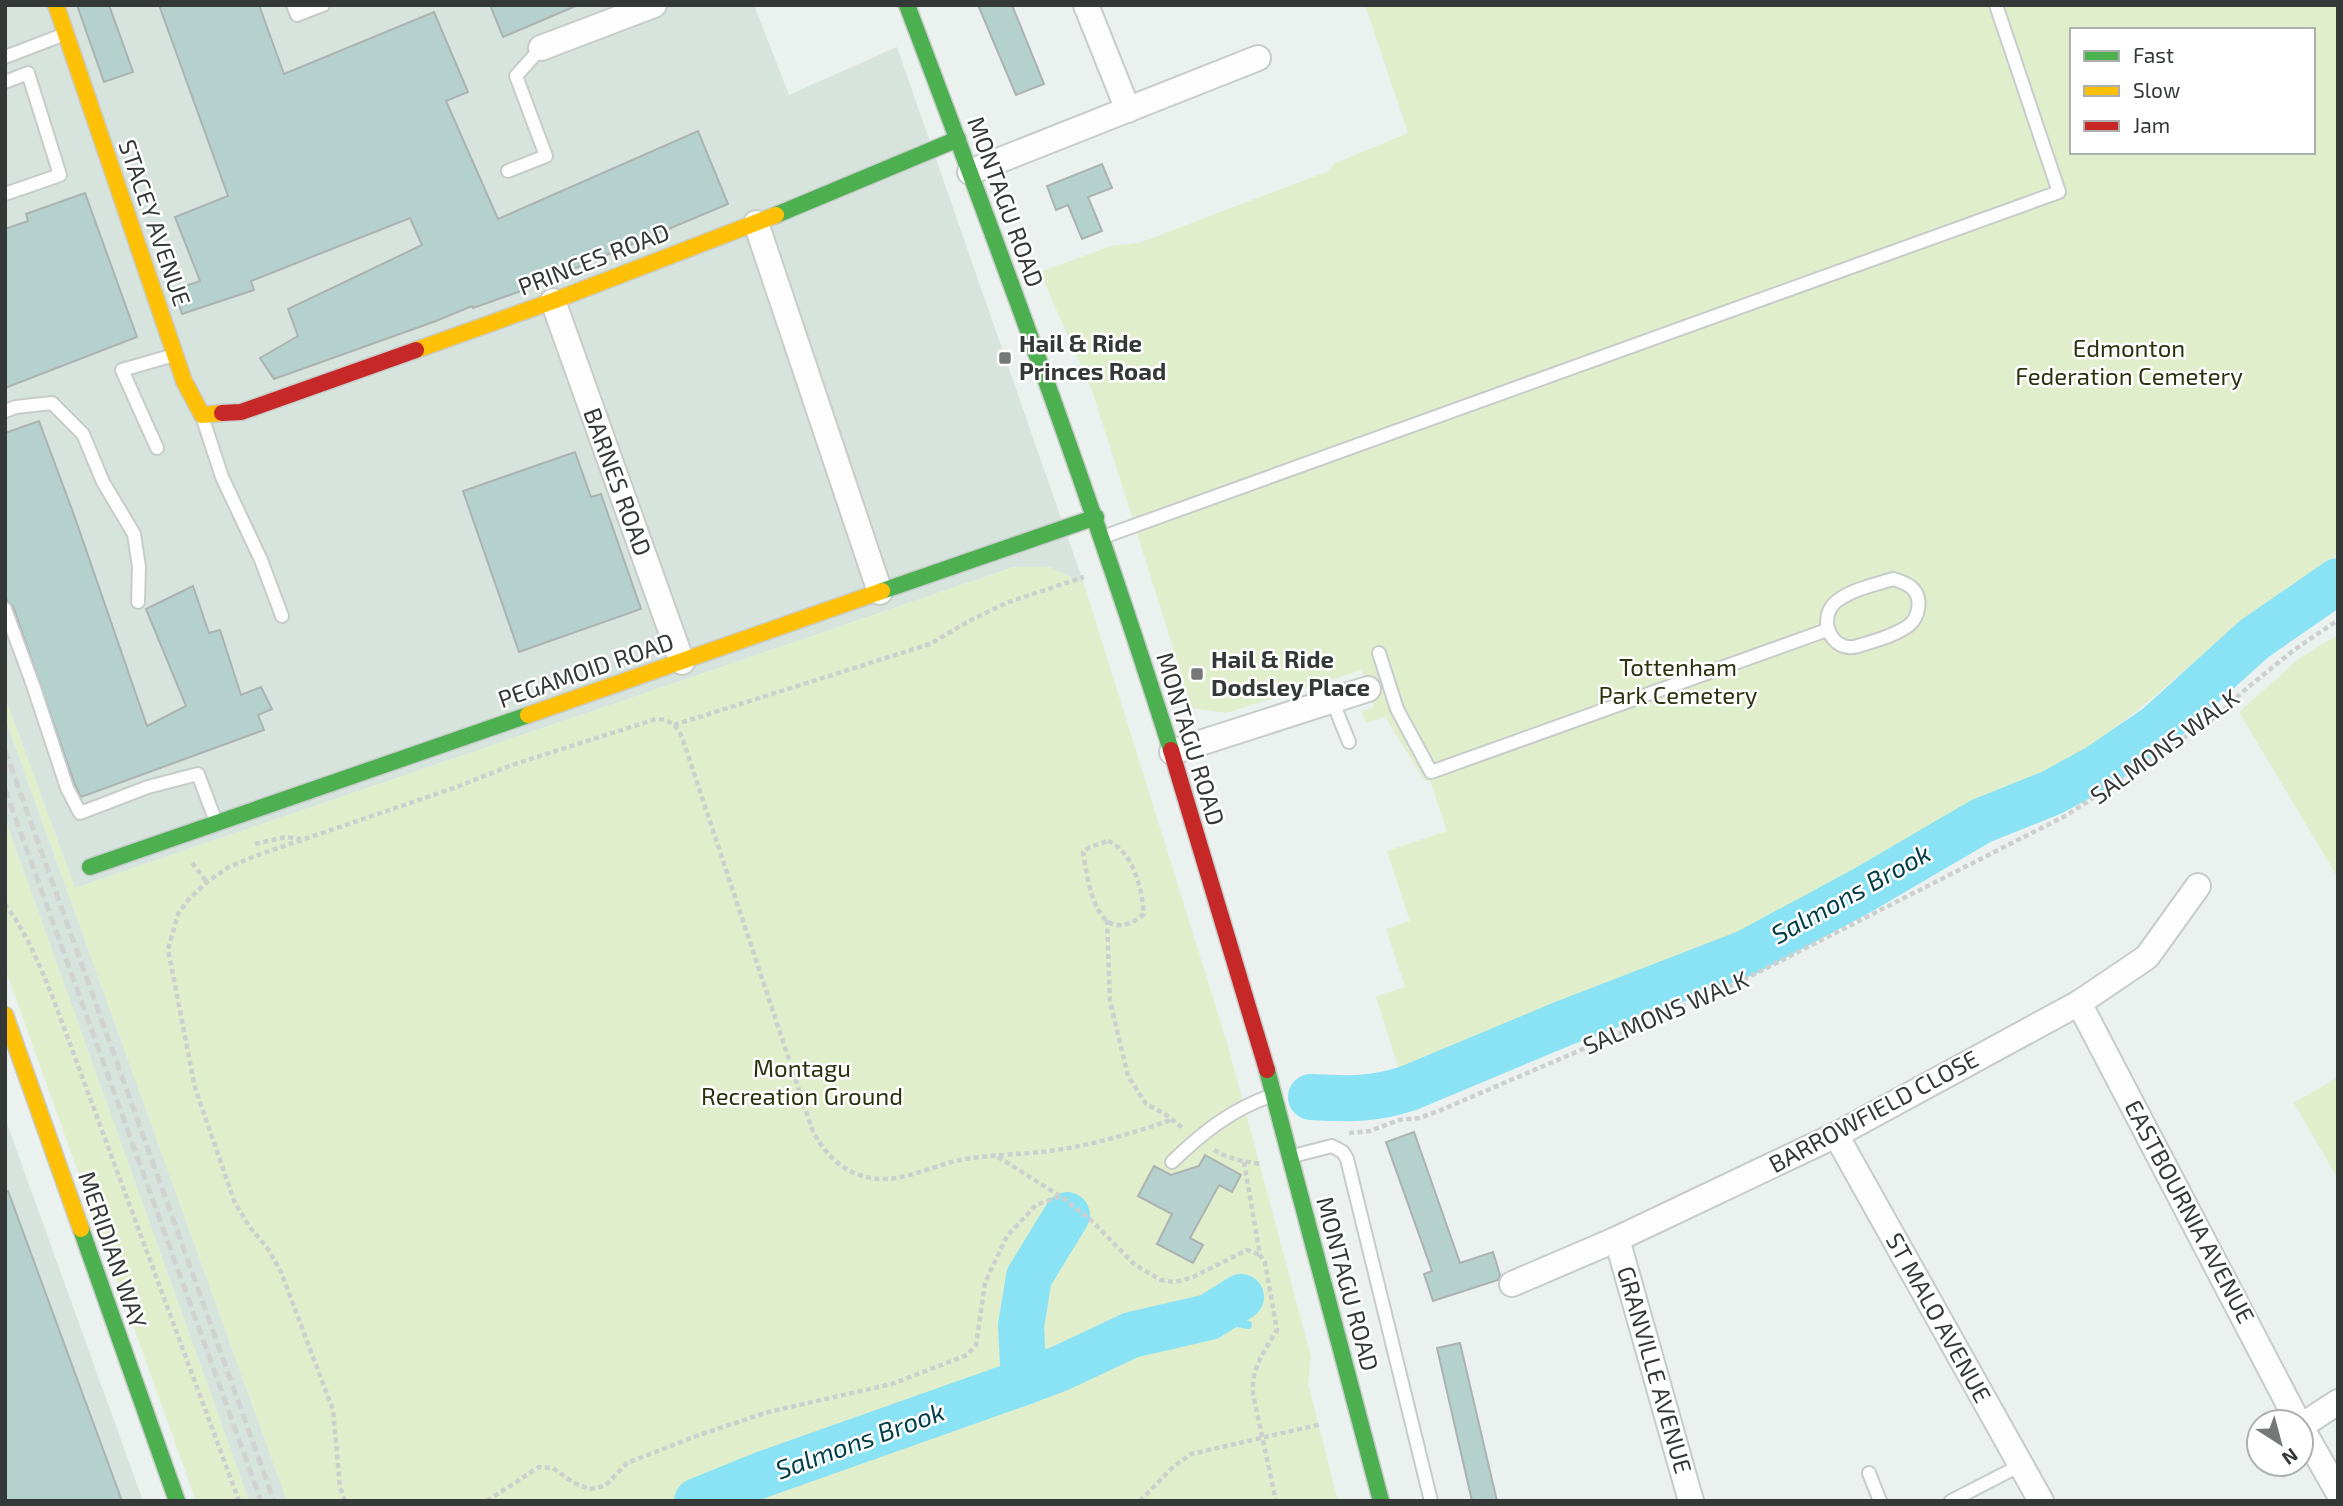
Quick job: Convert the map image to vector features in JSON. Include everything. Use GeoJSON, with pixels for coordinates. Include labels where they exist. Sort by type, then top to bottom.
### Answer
{"type":"FeatureCollection","features":[{"type":"Feature","properties":{"kind":"street","name":"STACEY AVENUE"},"geometry":{"type":"LineString","coordinates":[[56,5],[174,355],[202,415]]}},
{"type":"Feature","properties":{"kind":"street"},"geometry":{"type":"LineString","coordinates":[[541,48],[654,5]]}},
{"type":"Feature","properties":{"kind":"street","name":"MONTAGU ROAD"},"geometry":{"type":"LineString","coordinates":[[907,5],[1096,517],[1172,752],[1274,1095],[1381,1501]]}},
{"type":"Feature","properties":{"kind":"street"},"geometry":{"type":"LineString","coordinates":[[1086,5],[1128,110]]}},
{"type":"Feature","properties":{"kind":"street"},"geometry":{"type":"LineString","coordinates":[[970,172],[1258,58]]}},
{"type":"Feature","properties":{"kind":"street","name":"PRINCES ROAD"},"geometry":{"type":"LineString","coordinates":[[202,415],[241,412],[553,301],[756,223],[958,139]]}},
{"type":"Feature","properties":{"kind":"street"},"geometry":{"type":"LineString","coordinates":[[756,223],[880,592]]}},
{"type":"Feature","properties":{"kind":"street","name":"BARNES ROAD"},"geometry":{"type":"LineString","coordinates":[[553,301],[682,662]]}},
{"type":"Feature","properties":{"kind":"street","name":"PEGAMOID ROAD"},"geometry":{"type":"LineString","coordinates":[[90,867],[1096,517]]}},
{"type":"Feature","properties":{"kind":"street"},"geometry":{"type":"LineString","coordinates":[[1172,752],[1378,685]]}},
{"type":"Feature","properties":{"kind":"street","name":"BARROWFIELD CLOSE"},"geometry":{"type":"LineString","coordinates":[[1512,1284],[1617,1239],[1836,1135],[2079,1003],[2147,957],[2198,886]]}},
{"type":"Feature","properties":{"kind":"street","name":"EASTBOURNIA AVENUE"},"geometry":{"type":"LineString","coordinates":[[2079,1003],[2291,1408]]}},
{"type":"Feature","properties":{"kind":"street","name":"MERIDIAN WAY"},"geometry":{"type":"LineString","coordinates":[[5,1015],[177,1501]]}},
{"type":"Feature","properties":{"kind":"street","name":"ST MALO AVENUE"},"geometry":{"type":"LineString","coordinates":[[1836,1135],[2041,1501]]}},
{"type":"Feature","properties":{"kind":"street","name":"GRANVILLE AVENUE"},"geometry":{"type":"LineString","coordinates":[[1617,1239],[1691,1501]]}},
{"type":"Feature","properties":{"kind":"street"},"geometry":{"type":"LineString","coordinates":[[2315,1416],[2338,1402]]}},
{"type":"Feature","properties":{"kind":"street","name":"EASTBOURNIA AVENUE"},"geometry":{"type":"LineString","coordinates":[[2315,1451],[2338,1492]]}},
{"type":"Feature","properties":{"kind":"lane"},"geometry":{"type":"LineString","coordinates":[[293,5],[297,15],[323,5]]}},
{"type":"Feature","properties":{"kind":"lane"},"geometry":{"type":"LineString","coordinates":[[1102,538],[2059,192],[1996,5]]}},
{"type":"Feature","properties":{"kind":"lane"},"geometry":{"type":"LineString","coordinates":[[5,57],[66,34]]}},
{"type":"Feature","properties":{"kind":"lane"},"geometry":{"type":"LineString","coordinates":[[508,171],[546,156],[516,76],[541,48]]}},
{"type":"Feature","properties":{"kind":"lane"},"geometry":{"type":"LineString","coordinates":[[5,82],[28,73],[60,175],[5,194]]}},
{"type":"Feature","properties":{"kind":"lane"},"geometry":{"type":"LineString","coordinates":[[157,448],[122,370],[174,355]]}},
{"type":"Feature","properties":{"kind":"lane"},"geometry":{"type":"LineString","coordinates":[[5,411],[52,403],[83,434],[103,482],[134,534],[139,568],[138,602]]}},
{"type":"Feature","properties":{"kind":"lane"},"geometry":{"type":"LineString","coordinates":[[202,415],[222,477],[261,560],[282,616]]}},
{"type":"Feature","properties":{"kind":"lane"},"geometry":{"type":"LineString","coordinates":[[1893,579],[1912,587],[1918,596],[1919,607],[1909,625],[1881,639],[1853,648],[1833,640],[1828,630],[1826,620],[1836,602],[1864,588],[1893,579]]}},
{"type":"Feature","properties":{"kind":"lane"},"geometry":{"type":"LineString","coordinates":[[5,609],[67,788],[80,813],[148,787],[198,774],[216,822]]}},
{"type":"Feature","properties":{"kind":"lane"},"geometry":{"type":"LineString","coordinates":[[1379,653],[1378,685],[1397,709],[1432,772],[1828,630]]}},
{"type":"Feature","properties":{"kind":"lane"},"geometry":{"type":"LineString","coordinates":[[1332,700],[1349,742]]}},
{"type":"Feature","properties":{"kind":"lane"},"geometry":{"type":"LineString","coordinates":[[1172,1162],[1196,1138],[1245,1105],[1274,1095]]}},
{"type":"Feature","properties":{"kind":"lane"},"geometry":{"type":"LineString","coordinates":[[1290,1157],[1332,1146],[1343,1152],[1347,1159],[1431,1501]]}},
{"type":"Feature","properties":{"kind":"lane"},"geometry":{"type":"LineString","coordinates":[[1951,1501],[2021,1465]]}},
{"type":"Feature","properties":{"kind":"lane"},"geometry":{"type":"LineString","coordinates":[[1868,1473],[1880,1501]]}},
{"type":"Feature","properties":{"kind":"path"},"geometry":{"type":"LineString","coordinates":[[674,725],[930,644],[1006,603],[1088,576]]}},
{"type":"Feature","properties":{"kind":"path","name":"SALMONS WALK"},"geometry":{"type":"LineString","coordinates":[[1332,1146],[1346,1133],[1370,1131],[1399,1120],[1419,1118],[1441,1110],[1737,983],[2067,815],[2217,716],[2294,650],[2338,620]]}},
{"type":"Feature","properties":{"kind":"path"},"geometry":{"type":"LineString","coordinates":[[345,1501],[340,1487],[333,1410],[281,1272],[235,1203],[195,1088],[168,949],[178,914],[207,882],[227,868],[515,764],[656,719],[665,719],[674,725],[683,740],[812,1129],[829,1156],[841,1166],[871,1178],[887,1179],[957,1161],[1099,1142],[1171,1120]]}},
{"type":"Feature","properties":{"kind":"path"},"geometry":{"type":"LineString","coordinates":[[1107,920],[1117,926],[1124,926],[1144,914],[1143,902],[1128,858],[1117,845],[1108,841],[1083,852],[1096,910],[1107,920],[1110,1001],[1128,1076],[1146,1104],[1165,1114],[1196,1138],[1224,1156],[1266,1165]]}},
{"type":"Feature","properties":{"kind":"path"},"geometry":{"type":"LineString","coordinates":[[185,853],[207,882]]}},
{"type":"Feature","properties":{"kind":"path"},"geometry":{"type":"LineString","coordinates":[[5,904],[39,962],[239,1501]]}},
{"type":"Feature","properties":{"kind":"path"},"geometry":{"type":"LineString","coordinates":[[997,1157],[1060,1196],[1091,1220],[1135,1265],[1161,1280],[1175,1282],[1193,1277],[1247,1250],[1260,1255]]}},
{"type":"Feature","properties":{"kind":"path"},"geometry":{"type":"LineString","coordinates":[[1244,1162],[1260,1255],[1265,1263],[1277,1330],[1251,1378],[1276,1501]]}},
{"type":"Feature","properties":{"kind":"path"},"geometry":{"type":"LineString","coordinates":[[487,1501],[539,1466],[552,1468],[574,1483],[589,1489],[605,1486],[628,1463],[699,1435],[768,1412],[892,1384],[967,1355],[976,1345],[985,1283],[1007,1236],[1036,1205],[1060,1196]]}},
{"type":"Feature","properties":{"kind":"path"},"geometry":{"type":"LineString","coordinates":[[1140,1501],[1173,1467],[1191,1454],[1322,1424]]}},
{"type":"Feature","properties":{"kind":"shaded area"},"geometry":{"type":"Polygon","coordinates":[[[5,5],[754,5],[789,95],[897,47],[1084,584],[1049,567],[1014,567],[75,888],[5,697],[5,5]]]}},
{"type":"Feature","properties":{"kind":"shaded area"},"geometry":{"type":"Polygon","coordinates":[[[5,718],[287,1501],[249,1501],[5,819],[5,718]]]}},
{"type":"Feature","properties":{"kind":"shaded area"},"geometry":{"type":"Polygon","coordinates":[[[5,1118],[143,1501],[5,1501],[5,1118]]]}},
{"type":"Feature","properties":{"kind":"green space","name":"Edmonton Federation Cemetery"},"geometry":{"type":"Polygon","coordinates":[[[1365,5],[2338,5],[2338,554],[2243,621],[2155,696],[2095,742],[2051,768],[2056,784],[1977,816],[1892,869],[1747,945],[1403,1082],[1376,997],[1405,987],[1386,929],[1410,921],[1387,851],[1447,831],[1430,780],[1425,781],[1385,717],[1366,723],[1362,711],[1374,707],[1362,670],[1226,713],[1192,708],[1093,393],[1040,272],[1111,246],[1139,243],[1329,171],[1334,164],[1408,133],[1365,5]]]}},
{"type":"Feature","properties":{"kind":"green space","name":"Montagu Recreation Ground"},"geometry":{"type":"Polygon","coordinates":[[[1014,567],[1049,567],[1084,584],[1228,1046],[1311,1357],[1308,1383],[1338,1501],[287,1501],[5,718],[5,697],[75,888],[1014,567]]]}},
{"type":"Feature","properties":{"kind":"green space"},"geometry":{"type":"Polygon","coordinates":[[[2338,635],[2338,878],[2239,712],[2301,657],[2338,635]]]}},
{"type":"Feature","properties":{"kind":"green space"},"geometry":{"type":"Polygon","coordinates":[[[5,819],[249,1501],[196,1501],[5,968],[5,819]]]}},
{"type":"Feature","properties":{"kind":"green space"},"geometry":{"type":"Polygon","coordinates":[[[2338,1077],[2338,1179],[2294,1103],[2338,1077]]]}},
{"type":"Feature","properties":{"kind":"building"},"geometry":{"type":"Polygon","coordinates":[[[77,5],[109,5],[133,72],[104,82],[77,5]]]}},
{"type":"Feature","properties":{"kind":"building"},"geometry":{"type":"Polygon","coordinates":[[[159,5],[259,5],[284,74],[434,12],[468,92],[446,101],[498,219],[698,131],[728,204],[521,291],[473,308],[472,306],[274,379],[260,358],[298,336],[288,309],[422,245],[410,218],[251,281],[254,290],[182,314],[174,290],[200,281],[175,217],[228,196],[159,5]]]}},
{"type":"Feature","properties":{"kind":"building"},"geometry":{"type":"Polygon","coordinates":[[[490,5],[578,5],[503,37],[490,5]]]}},
{"type":"Feature","properties":{"kind":"building"},"geometry":{"type":"Polygon","coordinates":[[[978,5],[1012,5],[1044,84],[1016,95],[978,5]]]}},
{"type":"Feature","properties":{"kind":"building"},"geometry":{"type":"Polygon","coordinates":[[[1102,164],[1112,188],[1088,197],[1102,231],[1082,239],[1068,205],[1056,210],[1047,186],[1102,164]]]}},
{"type":"Feature","properties":{"kind":"building"},"geometry":{"type":"Polygon","coordinates":[[[85,193],[137,337],[5,388],[5,229],[28,221],[26,214],[85,193]]]}},
{"type":"Feature","properties":{"kind":"building"},"geometry":{"type":"Polygon","coordinates":[[[39,421],[147,726],[186,706],[146,609],[193,586],[209,633],[220,630],[241,695],[261,687],[272,709],[258,715],[264,730],[81,797],[13,606],[5,595],[5,433],[39,421]]]}},
{"type":"Feature","properties":{"kind":"building"},"geometry":{"type":"Polygon","coordinates":[[[575,452],[591,497],[601,494],[641,609],[519,652],[463,491],[575,452]]]}},
{"type":"Feature","properties":{"kind":"building"},"geometry":{"type":"Polygon","coordinates":[[[1414,1132],[1460,1263],[1493,1252],[1500,1275],[1498,1280],[1433,1301],[1424,1274],[1432,1271],[1386,1142],[1414,1132]]]}},
{"type":"Feature","properties":{"kind":"building"},"geometry":{"type":"Polygon","coordinates":[[[1205,1155],[1241,1175],[1232,1192],[1219,1185],[1190,1238],[1203,1245],[1193,1263],[1157,1244],[1172,1214],[1138,1196],[1154,1166],[1171,1175],[1199,1166],[1205,1155]]]}},
{"type":"Feature","properties":{"kind":"building"},"geometry":{"type":"Polygon","coordinates":[[[5,1191],[8,1191],[122,1501],[5,1501],[5,1191]]]}},
{"type":"Feature","properties":{"kind":"building"},"geometry":{"type":"Polygon","coordinates":[[[1460,1343],[1497,1501],[1472,1501],[1437,1348],[1460,1343]]]}},
{"type":"Feature","properties":{"kind":"waterway","name":"Salmons Brook"},"geometry":{"type":"LineString","coordinates":[[1311,1097],[1361,1098],[1409,1088],[1562,1024],[1746,953],[1863,890],[1981,821],[2051,793],[2097,768],[2157,727],[2254,639],[2338,581]]}},
{"type":"Feature","properties":{"kind":"waterway","name":"Salmons Brook"},"geometry":{"type":"LineString","coordinates":[[1024,1382],[1021,1326],[1029,1277],[1067,1215]]}},
{"type":"Feature","properties":{"kind":"waterway","name":"Salmons Brook"},"geometry":{"type":"LineString","coordinates":[[697,1501],[761,1475],[1061,1368],[1131,1335],[1209,1317],[1241,1297]]}},
{"type":"Feature","properties":{"kind":"waterway"},"geometry":{"type":"LineString","coordinates":[[1209,1317],[1248,1325]]}},
{"type":"Feature","properties":{"kind":"railway"},"geometry":{"type":"LineString","coordinates":[[5,750],[274,1501]]}},
{"type":"Feature","properties":{"kind":"railway"},"geometry":{"type":"LineString","coordinates":[[5,789],[261,1501]]}},
{"type":"Feature","properties":{"kind":"traffic: fast"},"geometry":{"type":"LineString","coordinates":[[907,5],[1110,562],[1171,750]]}},
{"type":"Feature","properties":{"kind":"traffic: fast"},"geometry":{"type":"LineString","coordinates":[[776,215],[958,139]]}},
{"type":"Feature","properties":{"kind":"traffic: fast"},"geometry":{"type":"LineString","coordinates":[[882,591],[1096,517]]}},
{"type":"Feature","properties":{"kind":"traffic: fast"},"geometry":{"type":"LineString","coordinates":[[90,867],[528,715]]}},
{"type":"Feature","properties":{"kind":"traffic: fast"},"geometry":{"type":"LineString","coordinates":[[1267,1070],[1381,1501]]}},
{"type":"Feature","properties":{"kind":"traffic: fast"},"geometry":{"type":"LineString","coordinates":[[81,1229],[177,1501]]}},
{"type":"Feature","properties":{"kind":"traffic: slow"},"geometry":{"type":"LineString","coordinates":[[56,5],[184,381],[202,415],[222,413]]}},
{"type":"Feature","properties":{"kind":"traffic: slow"},"geometry":{"type":"LineString","coordinates":[[416,350],[553,301],[776,215]]}},
{"type":"Feature","properties":{"kind":"traffic: slow"},"geometry":{"type":"LineString","coordinates":[[528,715],[882,591]]}},
{"type":"Feature","properties":{"kind":"traffic: slow"},"geometry":{"type":"LineString","coordinates":[[5,1015],[81,1229]]}},
{"type":"Feature","properties":{"kind":"traffic: jam"},"geometry":{"type":"LineString","coordinates":[[222,413],[241,412],[416,350]]}},
{"type":"Feature","properties":{"kind":"traffic: jam"},"geometry":{"type":"LineString","coordinates":[[1171,750],[1267,1070]]}},
{"type":"Feature","properties":{"kind":"place","name":"Hail & Ride Princes Road"},"geometry":{"type":"Point","coordinates":[1005,358]}},
{"type":"Feature","properties":{"kind":"place","name":"Hail & Ride Dodsley Place"},"geometry":{"type":"Point","coordinates":[1197,674]}},
{"type":"Feature","properties":{"kind":"park label","name":"Tottenham Park Cemetery"},"geometry":{"type":"Point","coordinates":[1678,682]}}]}
